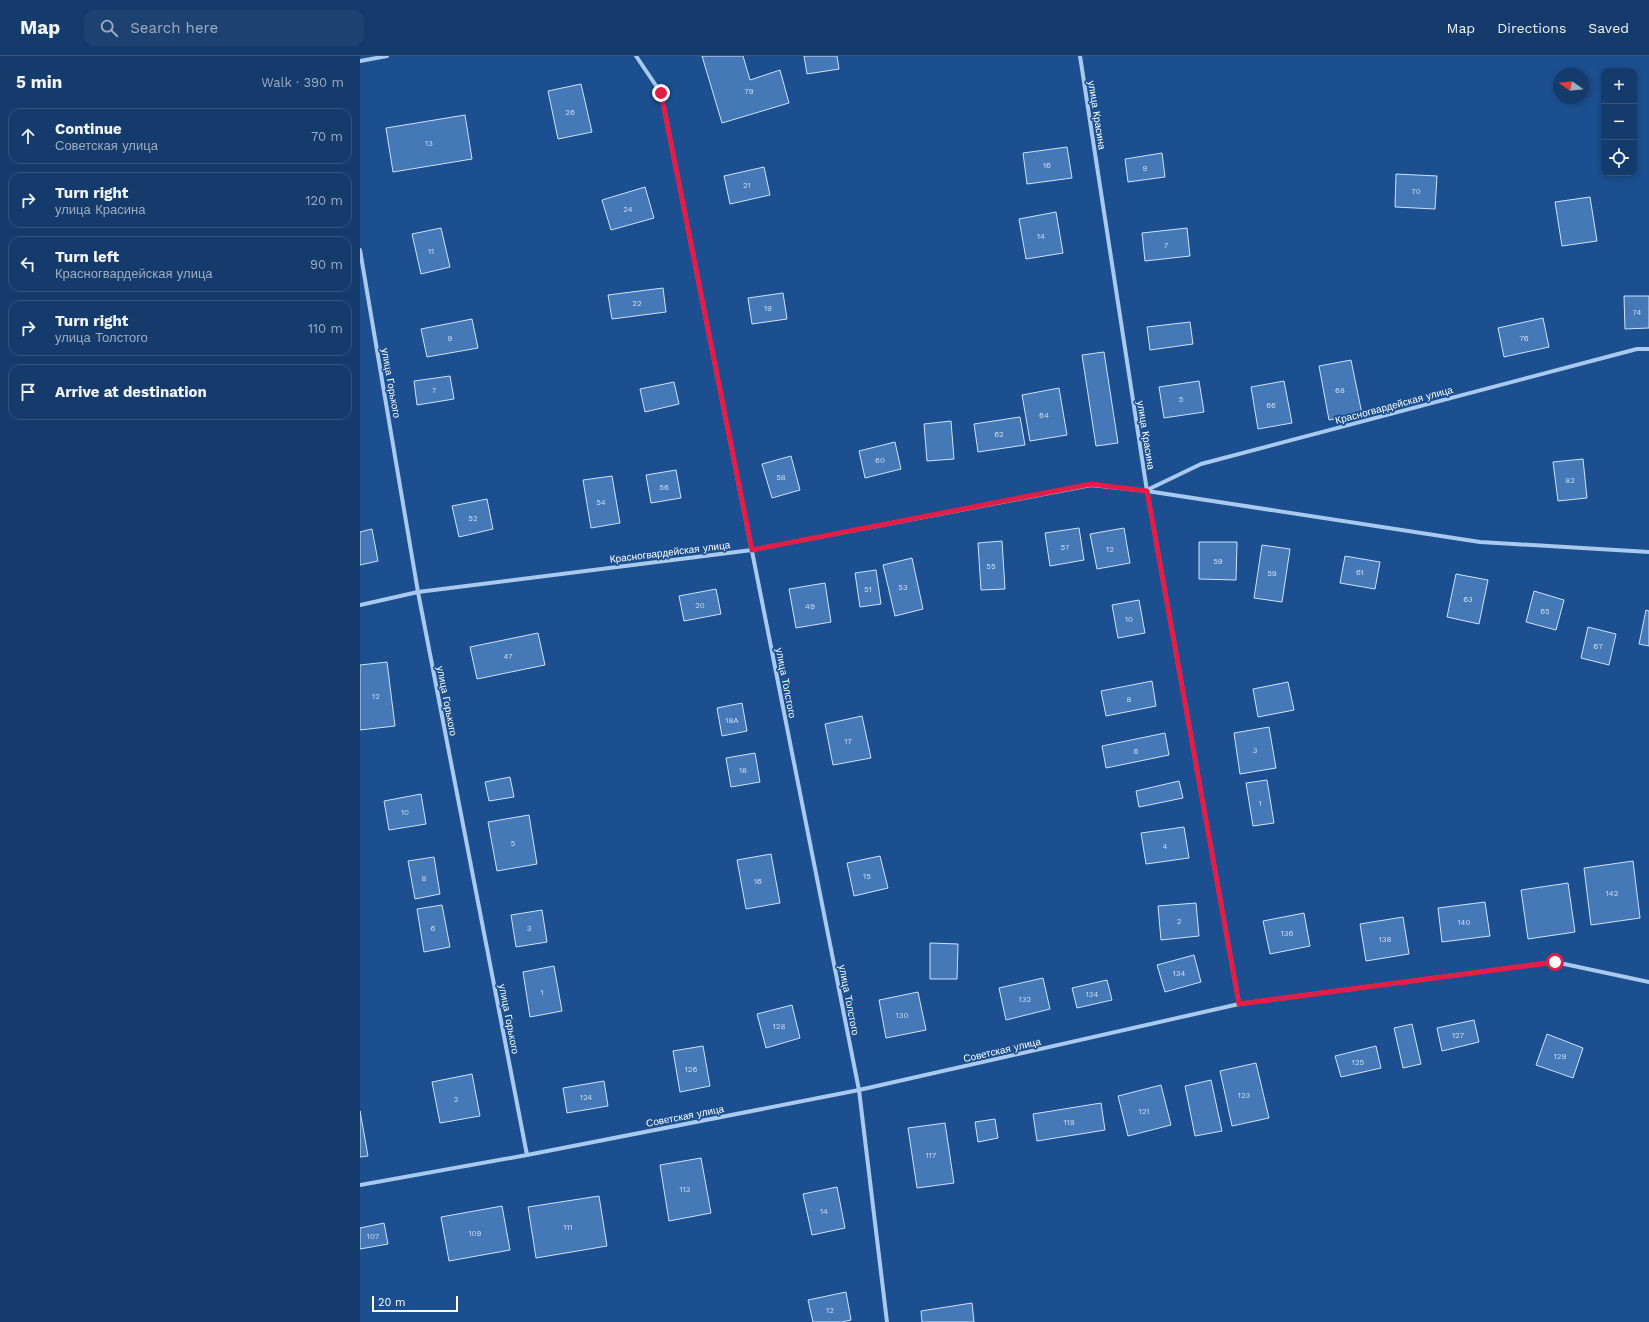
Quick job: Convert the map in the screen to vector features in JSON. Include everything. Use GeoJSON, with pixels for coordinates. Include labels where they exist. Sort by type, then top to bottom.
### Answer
{"type":"FeatureCollection","features":[{"type":"Feature","properties":{"kind":"street"},"geometry":{"type":"LineString","coordinates":[[360,60],[387,56]]}},
{"type":"Feature","properties":{"kind":"street","name":"улица Толстого"},"geometry":{"type":"LineString","coordinates":[[636,56],[661,93],[752,550],[859,1090],[887,1322]]}},
{"type":"Feature","properties":{"kind":"street","name":"улица Красина"},"geometry":{"type":"LineString","coordinates":[[1080,56],[1147,491],[1239,1004]]}},
{"type":"Feature","properties":{"kind":"street","name":"улица Горького"},"geometry":{"type":"LineString","coordinates":[[360,250],[418,592],[527,1155]]}},
{"type":"Feature","properties":{"kind":"street","name":"Красногвардейская улица"},"geometry":{"type":"LineString","coordinates":[[1147,491],[1201,464],[1637,349],[1649,349]]}},
{"type":"Feature","properties":{"kind":"street","name":"Красногвардейская улица"},"geometry":{"type":"LineString","coordinates":[[360,605],[418,592],[752,550],[1091,484],[1147,491],[1480,542],[1649,552]]}},
{"type":"Feature","properties":{"kind":"street","name":"Советская улица"},"geometry":{"type":"LineString","coordinates":[[360,1185],[527,1155],[859,1090],[1239,1004],[1555,962],[1649,982]]}},
{"type":"Feature","properties":{"kind":"building"},"geometry":{"type":"Polygon","coordinates":[[[702,56],[743,56],[750,80],[780,70],[789,103],[722,123],[702,56]]]}},
{"type":"Feature","properties":{"kind":"building"},"geometry":{"type":"Polygon","coordinates":[[[804,56],[837,56],[839,69],[807,74],[804,56]]]}},
{"type":"Feature","properties":{"kind":"building"},"geometry":{"type":"Polygon","coordinates":[[[581,84],[592,132],[558,139],[548,91],[581,84]]]}},
{"type":"Feature","properties":{"kind":"building"},"geometry":{"type":"Polygon","coordinates":[[[465,115],[472,159],[393,172],[386,128],[465,115]]]}},
{"type":"Feature","properties":{"kind":"building"},"geometry":{"type":"Polygon","coordinates":[[[1067,147],[1072,178],[1027,184],[1023,153],[1067,147]]]}},
{"type":"Feature","properties":{"kind":"building"},"geometry":{"type":"Polygon","coordinates":[[[1162,153],[1165,177],[1128,182],[1125,159],[1162,153]]]}},
{"type":"Feature","properties":{"kind":"building"},"geometry":{"type":"Polygon","coordinates":[[[764,167],[770,195],[730,204],[724,176],[764,167]]]}},
{"type":"Feature","properties":{"kind":"building"},"geometry":{"type":"Polygon","coordinates":[[[1396,174],[1437,176],[1435,209],[1395,207],[1396,174]]]}},
{"type":"Feature","properties":{"kind":"building"},"geometry":{"type":"Polygon","coordinates":[[[645,187],[654,218],[611,230],[602,200],[645,187]]]}},
{"type":"Feature","properties":{"kind":"building"},"geometry":{"type":"Polygon","coordinates":[[[1590,197],[1597,241],[1562,246],[1555,202],[1590,197]]]}},
{"type":"Feature","properties":{"kind":"building"},"geometry":{"type":"Polygon","coordinates":[[[1056,212],[1063,253],[1026,259],[1019,219],[1056,212]]]}},
{"type":"Feature","properties":{"kind":"building"},"geometry":{"type":"Polygon","coordinates":[[[441,228],[450,267],[421,274],[412,234],[441,228]]]}},
{"type":"Feature","properties":{"kind":"building"},"geometry":{"type":"Polygon","coordinates":[[[1187,228],[1190,256],[1145,261],[1142,233],[1187,228]]]}},
{"type":"Feature","properties":{"kind":"building"},"geometry":{"type":"Polygon","coordinates":[[[663,288],[666,312],[612,319],[608,295],[663,288]]]}},
{"type":"Feature","properties":{"kind":"building"},"geometry":{"type":"Polygon","coordinates":[[[783,293],[787,319],[752,324],[748,298],[783,293]]]}},
{"type":"Feature","properties":{"kind":"building"},"geometry":{"type":"Polygon","coordinates":[[[1624,296],[1649,296],[1649,328],[1625,329],[1624,296]]]}},
{"type":"Feature","properties":{"kind":"building"},"geometry":{"type":"Polygon","coordinates":[[[1543,318],[1549,347],[1504,357],[1498,328],[1543,318]]]}},
{"type":"Feature","properties":{"kind":"building"},"geometry":{"type":"Polygon","coordinates":[[[472,319],[478,348],[427,357],[421,329],[472,319]]]}},
{"type":"Feature","properties":{"kind":"building"},"geometry":{"type":"Polygon","coordinates":[[[1190,322],[1193,344],[1150,350],[1147,327],[1190,322]]]}},
{"type":"Feature","properties":{"kind":"building"},"geometry":{"type":"Polygon","coordinates":[[[1104,352],[1118,443],[1096,446],[1082,355],[1104,352]]]}},
{"type":"Feature","properties":{"kind":"building"},"geometry":{"type":"Polygon","coordinates":[[[1351,360],[1362,414],[1329,420],[1319,366],[1351,360]]]}},
{"type":"Feature","properties":{"kind":"building"},"geometry":{"type":"Polygon","coordinates":[[[450,376],[454,399],[417,405],[414,381],[450,376]]]}},
{"type":"Feature","properties":{"kind":"building"},"geometry":{"type":"Polygon","coordinates":[[[1199,381],[1204,412],[1164,418],[1159,387],[1199,381]]]}},
{"type":"Feature","properties":{"kind":"building"},"geometry":{"type":"Polygon","coordinates":[[[1284,381],[1292,423],[1258,429],[1251,387],[1284,381]]]}},
{"type":"Feature","properties":{"kind":"building"},"geometry":{"type":"Polygon","coordinates":[[[674,382],[679,404],[645,412],[640,389],[674,382]]]}},
{"type":"Feature","properties":{"kind":"building"},"geometry":{"type":"Polygon","coordinates":[[[1059,388],[1067,435],[1030,441],[1022,395],[1059,388]]]}},
{"type":"Feature","properties":{"kind":"building"},"geometry":{"type":"Polygon","coordinates":[[[1020,417],[1025,445],[978,452],[974,424],[1020,417]]]}},
{"type":"Feature","properties":{"kind":"building"},"geometry":{"type":"Polygon","coordinates":[[[951,421],[954,459],[927,461],[924,424],[951,421]]]}},
{"type":"Feature","properties":{"kind":"building"},"geometry":{"type":"Polygon","coordinates":[[[895,442],[901,469],[865,478],[859,451],[895,442]]]}},
{"type":"Feature","properties":{"kind":"building"},"geometry":{"type":"Polygon","coordinates":[[[791,456],[800,490],[772,498],[762,464],[791,456]]]}},
{"type":"Feature","properties":{"kind":"building"},"geometry":{"type":"Polygon","coordinates":[[[1583,459],[1587,498],[1558,501],[1553,462],[1583,459]]]}},
{"type":"Feature","properties":{"kind":"building"},"geometry":{"type":"Polygon","coordinates":[[[676,470],[681,498],[651,503],[646,475],[676,470]]]}},
{"type":"Feature","properties":{"kind":"building"},"geometry":{"type":"Polygon","coordinates":[[[612,476],[620,523],[591,528],[583,480],[612,476]]]}},
{"type":"Feature","properties":{"kind":"building"},"geometry":{"type":"Polygon","coordinates":[[[487,499],[493,529],[459,537],[452,506],[487,499]]]}},
{"type":"Feature","properties":{"kind":"building"},"geometry":{"type":"Polygon","coordinates":[[[1079,528],[1084,560],[1050,566],[1045,533],[1079,528]]]}},
{"type":"Feature","properties":{"kind":"building"},"geometry":{"type":"Polygon","coordinates":[[[1124,528],[1130,563],[1097,569],[1090,534],[1124,528]]]}},
{"type":"Feature","properties":{"kind":"building"},"geometry":{"type":"Polygon","coordinates":[[[372,529],[378,561],[360,565],[360,532],[372,529]]]}},
{"type":"Feature","properties":{"kind":"building"},"geometry":{"type":"Polygon","coordinates":[[[1002,541],[1005,589],[981,590],[978,543],[1002,541]]]}},
{"type":"Feature","properties":{"kind":"building"},"geometry":{"type":"Polygon","coordinates":[[[1199,542],[1237,542],[1236,580],[1199,579],[1199,542]]]}},
{"type":"Feature","properties":{"kind":"building"},"geometry":{"type":"Polygon","coordinates":[[[1262,545],[1290,549],[1282,602],[1254,598],[1262,545]]]}},
{"type":"Feature","properties":{"kind":"building"},"geometry":{"type":"Polygon","coordinates":[[[1345,556],[1380,562],[1375,589],[1340,583],[1345,556]]]}},
{"type":"Feature","properties":{"kind":"building"},"geometry":{"type":"Polygon","coordinates":[[[912,558],[923,609],[895,616],[883,565],[912,558]]]}},
{"type":"Feature","properties":{"kind":"building"},"geometry":{"type":"Polygon","coordinates":[[[876,570],[881,604],[860,607],[855,573],[876,570]]]}},
{"type":"Feature","properties":{"kind":"building"},"geometry":{"type":"Polygon","coordinates":[[[1456,574],[1488,580],[1479,624],[1447,617],[1456,574]]]}},
{"type":"Feature","properties":{"kind":"building"},"geometry":{"type":"Polygon","coordinates":[[[825,583],[831,622],[796,628],[789,589],[825,583]]]}},
{"type":"Feature","properties":{"kind":"building"},"geometry":{"type":"Polygon","coordinates":[[[716,589],[721,614],[684,621],[679,596],[716,589]]]}},
{"type":"Feature","properties":{"kind":"building"},"geometry":{"type":"Polygon","coordinates":[[[1534,591],[1564,600],[1556,630],[1526,622],[1534,591]]]}},
{"type":"Feature","properties":{"kind":"building"},"geometry":{"type":"Polygon","coordinates":[[[1139,600],[1145,633],[1118,638],[1112,605],[1139,600]]]}},
{"type":"Feature","properties":{"kind":"building"},"geometry":{"type":"Polygon","coordinates":[[[1646,610],[1649,611],[1649,646],[1639,644],[1646,610]]]}},
{"type":"Feature","properties":{"kind":"building"},"geometry":{"type":"Polygon","coordinates":[[[1588,627],[1616,634],[1609,665],[1581,658],[1588,627]]]}},
{"type":"Feature","properties":{"kind":"building"},"geometry":{"type":"Polygon","coordinates":[[[538,633],[545,665],[477,679],[470,647],[538,633]]]}},
{"type":"Feature","properties":{"kind":"building"},"geometry":{"type":"Polygon","coordinates":[[[387,662],[395,726],[360,730],[360,665],[387,662]]]}},
{"type":"Feature","properties":{"kind":"building"},"geometry":{"type":"Polygon","coordinates":[[[1152,681],[1156,706],[1106,716],[1101,691],[1152,681]]]}},
{"type":"Feature","properties":{"kind":"building"},"geometry":{"type":"Polygon","coordinates":[[[1288,682],[1294,710],[1258,717],[1253,689],[1288,682]]]}},
{"type":"Feature","properties":{"kind":"building"},"geometry":{"type":"Polygon","coordinates":[[[742,703],[747,731],[722,736],[717,708],[742,703]]]}},
{"type":"Feature","properties":{"kind":"building"},"geometry":{"type":"Polygon","coordinates":[[[862,716],[871,758],[833,765],[825,724],[862,716]]]}},
{"type":"Feature","properties":{"kind":"building"},"geometry":{"type":"Polygon","coordinates":[[[1269,727],[1276,768],[1240,774],[1234,733],[1269,727]]]}},
{"type":"Feature","properties":{"kind":"building"},"geometry":{"type":"Polygon","coordinates":[[[1165,733],[1169,755],[1106,768],[1102,746],[1165,733]]]}},
{"type":"Feature","properties":{"kind":"building"},"geometry":{"type":"Polygon","coordinates":[[[755,753],[760,782],[731,787],[726,758],[755,753]]]}},
{"type":"Feature","properties":{"kind":"building"},"geometry":{"type":"Polygon","coordinates":[[[510,777],[514,797],[489,801],[485,782],[510,777]]]}},
{"type":"Feature","properties":{"kind":"building"},"geometry":{"type":"Polygon","coordinates":[[[1267,780],[1274,823],[1253,826],[1246,783],[1267,780]]]}},
{"type":"Feature","properties":{"kind":"building"},"geometry":{"type":"Polygon","coordinates":[[[1179,781],[1183,798],[1139,807],[1136,791],[1179,781]]]}},
{"type":"Feature","properties":{"kind":"building"},"geometry":{"type":"Polygon","coordinates":[[[421,794],[426,824],[389,830],[384,801],[421,794]]]}},
{"type":"Feature","properties":{"kind":"building"},"geometry":{"type":"Polygon","coordinates":[[[529,815],[537,864],[497,871],[488,822],[529,815]]]}},
{"type":"Feature","properties":{"kind":"building"},"geometry":{"type":"Polygon","coordinates":[[[1184,827],[1189,858],[1146,864],[1141,833],[1184,827]]]}},
{"type":"Feature","properties":{"kind":"building"},"geometry":{"type":"Polygon","coordinates":[[[771,854],[780,903],[746,909],[737,860],[771,854]]]}},
{"type":"Feature","properties":{"kind":"building"},"geometry":{"type":"Polygon","coordinates":[[[880,856],[888,888],[854,896],[847,863],[880,856]]]}},
{"type":"Feature","properties":{"kind":"building"},"geometry":{"type":"Polygon","coordinates":[[[434,857],[440,894],[415,899],[408,861],[434,857]]]}},
{"type":"Feature","properties":{"kind":"building"},"geometry":{"type":"Polygon","coordinates":[[[1633,861],[1640,918],[1591,925],[1584,868],[1633,861]]]}},
{"type":"Feature","properties":{"kind":"building"},"geometry":{"type":"Polygon","coordinates":[[[1568,883],[1575,932],[1528,939],[1521,890],[1568,883]]]}},
{"type":"Feature","properties":{"kind":"building"},"geometry":{"type":"Polygon","coordinates":[[[1485,902],[1490,936],[1442,942],[1438,908],[1485,902]]]}},
{"type":"Feature","properties":{"kind":"building"},"geometry":{"type":"Polygon","coordinates":[[[1196,903],[1199,936],[1161,940],[1158,906],[1196,903]]]}},
{"type":"Feature","properties":{"kind":"building"},"geometry":{"type":"Polygon","coordinates":[[[442,905],[450,947],[424,952],[417,909],[442,905]]]}},
{"type":"Feature","properties":{"kind":"building"},"geometry":{"type":"Polygon","coordinates":[[[542,910],[547,942],[516,947],[511,915],[542,910]]]}},
{"type":"Feature","properties":{"kind":"building"},"geometry":{"type":"Polygon","coordinates":[[[1304,913],[1310,946],[1270,954],[1263,921],[1304,913]]]}},
{"type":"Feature","properties":{"kind":"building"},"geometry":{"type":"Polygon","coordinates":[[[1403,917],[1409,954],[1366,961],[1360,924],[1403,917]]]}},
{"type":"Feature","properties":{"kind":"building"},"geometry":{"type":"Polygon","coordinates":[[[930,943],[958,944],[957,979],[930,979],[930,943]]]}},
{"type":"Feature","properties":{"kind":"building"},"geometry":{"type":"Polygon","coordinates":[[[1194,955],[1201,982],[1165,992],[1157,965],[1194,955]]]}},
{"type":"Feature","properties":{"kind":"building"},"geometry":{"type":"Polygon","coordinates":[[[554,966],[562,1011],[530,1017],[523,972],[554,966]]]}},
{"type":"Feature","properties":{"kind":"building"},"geometry":{"type":"Polygon","coordinates":[[[1043,978],[1050,1009],[1006,1020],[999,988],[1043,978]]]}},
{"type":"Feature","properties":{"kind":"building"},"geometry":{"type":"Polygon","coordinates":[[[1107,980],[1112,1000],[1077,1008],[1072,988],[1107,980]]]}},
{"type":"Feature","properties":{"kind":"building"},"geometry":{"type":"Polygon","coordinates":[[[918,992],[926,1030],[886,1038],[879,1000],[918,992]]]}},
{"type":"Feature","properties":{"kind":"building"},"geometry":{"type":"Polygon","coordinates":[[[792,1005],[800,1038],[766,1048],[757,1014],[792,1005]]]}},
{"type":"Feature","properties":{"kind":"building"},"geometry":{"type":"Polygon","coordinates":[[[1474,1020],[1479,1042],[1442,1051],[1437,1028],[1474,1020]]]}},
{"type":"Feature","properties":{"kind":"building"},"geometry":{"type":"Polygon","coordinates":[[[1412,1024],[1421,1064],[1403,1068],[1394,1028],[1412,1024]]]}},
{"type":"Feature","properties":{"kind":"building"},"geometry":{"type":"Polygon","coordinates":[[[1547,1034],[1583,1048],[1573,1078],[1536,1065],[1547,1034]]]}},
{"type":"Feature","properties":{"kind":"building"},"geometry":{"type":"Polygon","coordinates":[[[703,1046],[710,1086],[680,1092],[673,1051],[703,1046]]]}},
{"type":"Feature","properties":{"kind":"building"},"geometry":{"type":"Polygon","coordinates":[[[1376,1046],[1381,1068],[1341,1077],[1335,1056],[1376,1046]]]}},
{"type":"Feature","properties":{"kind":"building"},"geometry":{"type":"Polygon","coordinates":[[[1256,1063],[1269,1118],[1232,1126],[1220,1071],[1256,1063]]]}},
{"type":"Feature","properties":{"kind":"building"},"geometry":{"type":"Polygon","coordinates":[[[472,1074],[480,1116],[440,1123],[432,1082],[472,1074]]]}},
{"type":"Feature","properties":{"kind":"building"},"geometry":{"type":"Polygon","coordinates":[[[1211,1080],[1222,1131],[1195,1136],[1185,1086],[1211,1080]]]}},
{"type":"Feature","properties":{"kind":"building"},"geometry":{"type":"Polygon","coordinates":[[[604,1081],[608,1106],[567,1113],[563,1088],[604,1081]]]}},
{"type":"Feature","properties":{"kind":"building"},"geometry":{"type":"Polygon","coordinates":[[[1161,1085],[1171,1125],[1128,1136],[1118,1096],[1161,1085]]]}},
{"type":"Feature","properties":{"kind":"building"},"geometry":{"type":"Polygon","coordinates":[[[1101,1103],[1105,1130],[1037,1141],[1033,1114],[1101,1103]]]}},
{"type":"Feature","properties":{"kind":"building"},"geometry":{"type":"Polygon","coordinates":[[[360,1111],[368,1156],[360,1157],[360,1111]]]}},
{"type":"Feature","properties":{"kind":"building"},"geometry":{"type":"Polygon","coordinates":[[[995,1119],[998,1138],[978,1142],[975,1122],[995,1119]]]}},
{"type":"Feature","properties":{"kind":"building"},"geometry":{"type":"Polygon","coordinates":[[[945,1123],[954,1183],[917,1188],[908,1128],[945,1123]]]}},
{"type":"Feature","properties":{"kind":"building"},"geometry":{"type":"Polygon","coordinates":[[[701,1158],[711,1213],[669,1221],[660,1165],[701,1158]]]}},
{"type":"Feature","properties":{"kind":"building"},"geometry":{"type":"Polygon","coordinates":[[[837,1187],[845,1228],[812,1235],[803,1194],[837,1187]]]}},
{"type":"Feature","properties":{"kind":"building"},"geometry":{"type":"Polygon","coordinates":[[[599,1196],[607,1246],[536,1258],[528,1207],[599,1196]]]}},
{"type":"Feature","properties":{"kind":"building"},"geometry":{"type":"Polygon","coordinates":[[[502,1206],[510,1250],[449,1261],[441,1217],[502,1206]]]}},
{"type":"Feature","properties":{"kind":"building"},"geometry":{"type":"Polygon","coordinates":[[[384,1223],[388,1244],[360,1249],[360,1228],[384,1223]]]}},
{"type":"Feature","properties":{"kind":"building"},"geometry":{"type":"Polygon","coordinates":[[[846,1292],[851,1320],[842,1322],[813,1322],[808,1300],[846,1292]]]}},
{"type":"Feature","properties":{"kind":"building"},"geometry":{"type":"Polygon","coordinates":[[[972,1303],[974,1322],[922,1322],[921,1311],[972,1303]]]}},
{"type":"Feature","properties":{"kind":"route"},"geometry":{"type":"LineString","coordinates":[[661,93],[752,550],[1091,484],[1147,491],[1239,1004],[1555,962]]}}]}
